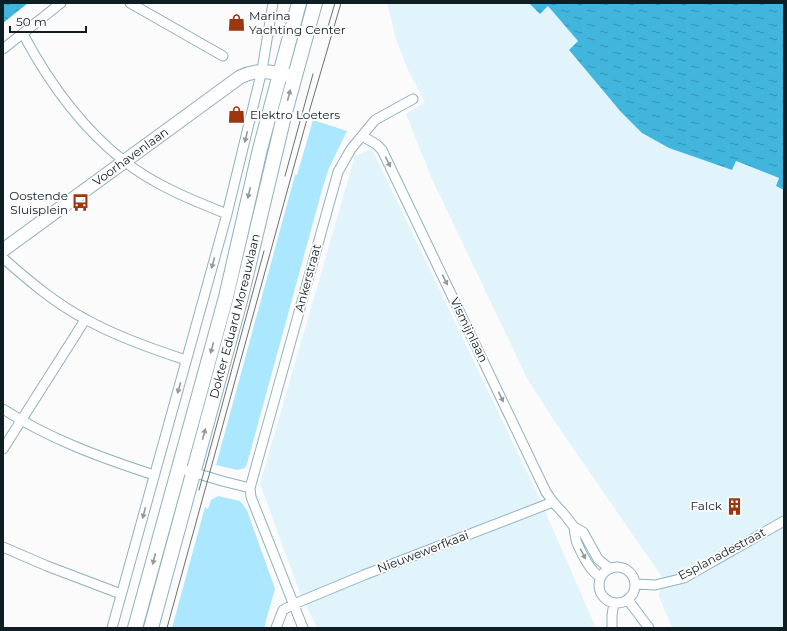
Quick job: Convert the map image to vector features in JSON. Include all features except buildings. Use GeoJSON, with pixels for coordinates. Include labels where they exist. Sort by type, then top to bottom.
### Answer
{"type":"FeatureCollection","features":[{"type":"Feature","properties":{"kind":"main road","name":"Dokter Eduard Moreauxlaan"},"geometry":{"type":"LineString","coordinates":[[135,628],[226,297],[250,188],[299,3]]}},
{"type":"Feature","properties":{"kind":"main road","name":"Dokter Eduard Moreauxlaan"},"geometry":{"type":"LineString","coordinates":[[151,628],[240,301],[294,77],[315,3]]}},
{"type":"Feature","properties":{"kind":"street"},"geometry":{"type":"LineString","coordinates":[[3,49],[62,3]]}},
{"type":"Feature","properties":{"kind":"street"},"geometry":{"type":"LineString","coordinates":[[130,3],[223,56]]}},
{"type":"Feature","properties":{"kind":"street"},"geometry":{"type":"LineString","coordinates":[[112,628],[227,214],[262,70],[273,3]]}},
{"type":"Feature","properties":{"kind":"street"},"geometry":{"type":"LineString","coordinates":[[23,34],[38,62],[57,90],[80,118],[124,162],[164,186],[192,200],[227,214]]}},
{"type":"Feature","properties":{"kind":"street"},"geometry":{"type":"LineString","coordinates":[[262,70],[294,77]]}},
{"type":"Feature","properties":{"kind":"street","name":"Voorhavenlaan"},"geometry":{"type":"LineString","coordinates":[[3,250],[240,78],[250,72],[262,70]]}},
{"type":"Feature","properties":{"kind":"street","name":"Ankerstraat"},"geometry":{"type":"LineString","coordinates":[[250,488],[338,172],[344,160],[375,120],[413,99]]}},
{"type":"Feature","properties":{"kind":"street","name":"Vismijnlaan"},"geometry":{"type":"LineString","coordinates":[[362,136],[376,144],[382,150],[546,492],[574,527],[583,532],[598,559],[610,569]]}},
{"type":"Feature","properties":{"kind":"street"},"geometry":{"type":"LineString","coordinates":[[3,258],[57,301],[86,320],[151,349],[186,360]]}},
{"type":"Feature","properties":{"kind":"street"},"geometry":{"type":"LineString","coordinates":[[3,449],[20,420],[86,320]]}},
{"type":"Feature","properties":{"kind":"street"},"geometry":{"type":"LineString","coordinates":[[3,409],[20,420],[79,448],[112,462],[154,475]]}},
{"type":"Feature","properties":{"kind":"street"},"geometry":{"type":"LineString","coordinates":[[179,468],[250,488],[251,497],[303,628]]}},
{"type":"Feature","properties":{"kind":"street","name":"Nieuwewerfkaai"},"geometry":{"type":"LineString","coordinates":[[294,604],[364,575],[553,502]]}},
{"type":"Feature","properties":{"kind":"street","name":"Esplanadestraat"},"geometry":{"type":"LineString","coordinates":[[636,584],[656,585],[684,578],[784,521]]}},
{"type":"Feature","properties":{"kind":"street","name":"Vismijnlaan"},"geometry":{"type":"LineString","coordinates":[[574,527],[577,542],[596,575],[601,577]]}},
{"type":"Feature","properties":{"kind":"street"},"geometry":{"type":"LineString","coordinates":[[3,547],[47,566],[121,594]]}},
{"type":"Feature","properties":{"kind":"street"},"geometry":{"type":"LineString","coordinates":[[618,567],[626,570],[633,576],[636,584],[634,593],[628,600],[614,603],[608,601],[603,596],[600,591],[599,584],[604,572],[618,567]]}},
{"type":"Feature","properties":{"kind":"street"},"geometry":{"type":"LineString","coordinates":[[628,600],[648,628]]}},
{"type":"Feature","properties":{"kind":"street"},"geometry":{"type":"LineString","coordinates":[[612,628],[614,603]]}},
{"type":"Feature","properties":{"kind":"street"},"geometry":{"type":"LineString","coordinates":[[276,628],[283,610],[294,604]]}},
{"type":"Feature","properties":{"kind":"shaded area"},"geometry":{"type":"Polygon","coordinates":[[[387,3],[529,3],[540,14],[548,6],[578,41],[569,51],[621,112],[642,133],[669,148],[732,170],[735,161],[779,178],[776,186],[784,190],[784,628],[672,628],[659,596],[662,577],[553,419],[528,380],[432,179],[406,114],[425,102],[408,70],[397,42],[387,3]]]}},
{"type":"Feature","properties":{"kind":"shaded area"},"geometry":{"type":"Polygon","coordinates":[[[313,120],[347,131],[329,168],[322,190],[247,464],[245,468],[237,470],[216,465],[295,175],[297,175],[313,120]]]}},
{"type":"Feature","properties":{"kind":"shaded area"},"geometry":{"type":"Polygon","coordinates":[[[372,149],[539,497],[596,628],[317,628],[299,590],[260,484],[355,156],[372,149]]]}},
{"type":"Feature","properties":{"kind":"shaded area"},"geometry":{"type":"Polygon","coordinates":[[[218,496],[240,501],[247,510],[275,589],[264,628],[172,628],[205,507],[208,509],[211,500],[218,496]]]}},
{"type":"Feature","properties":{"kind":"water"},"geometry":{"type":"Polygon","coordinates":[[[3,3],[28,3],[3,23],[3,3]]]}},
{"type":"Feature","properties":{"kind":"water"},"geometry":{"type":"Polygon","coordinates":[[[529,3],[784,3],[784,190],[776,186],[779,178],[736,161],[732,170],[669,148],[642,133],[621,112],[569,50],[578,41],[548,6],[540,14],[529,3]]]}},
{"type":"Feature","properties":{"kind":"tram line"},"geometry":{"type":"LineString","coordinates":[[327,30],[335,3]]}},
{"type":"Feature","properties":{"kind":"tram line"},"geometry":{"type":"LineString","coordinates":[[167,628],[307,119],[341,3]]}},
{"type":"Feature","properties":{"kind":"tram line"},"geometry":{"type":"LineString","coordinates":[[285,176],[313,74]]}},
{"type":"Feature","properties":{"kind":"tram line"},"geometry":{"type":"LineString","coordinates":[[199,490],[264,251]]}},
{"type":"Feature","properties":{"kind":"place","name":"Marina Yachting Center"},"geometry":{"type":"Point","coordinates":[236,23]}},
{"type":"Feature","properties":{"kind":"place","name":"Elektro Loeters"},"geometry":{"type":"Point","coordinates":[237,115]}},
{"type":"Feature","properties":{"kind":"place","name":"Oostende Sluisplein"},"geometry":{"type":"Point","coordinates":[81,203]}},
{"type":"Feature","properties":{"kind":"place","name":"Falck"},"geometry":{"type":"Point","coordinates":[735,506]}}]}
